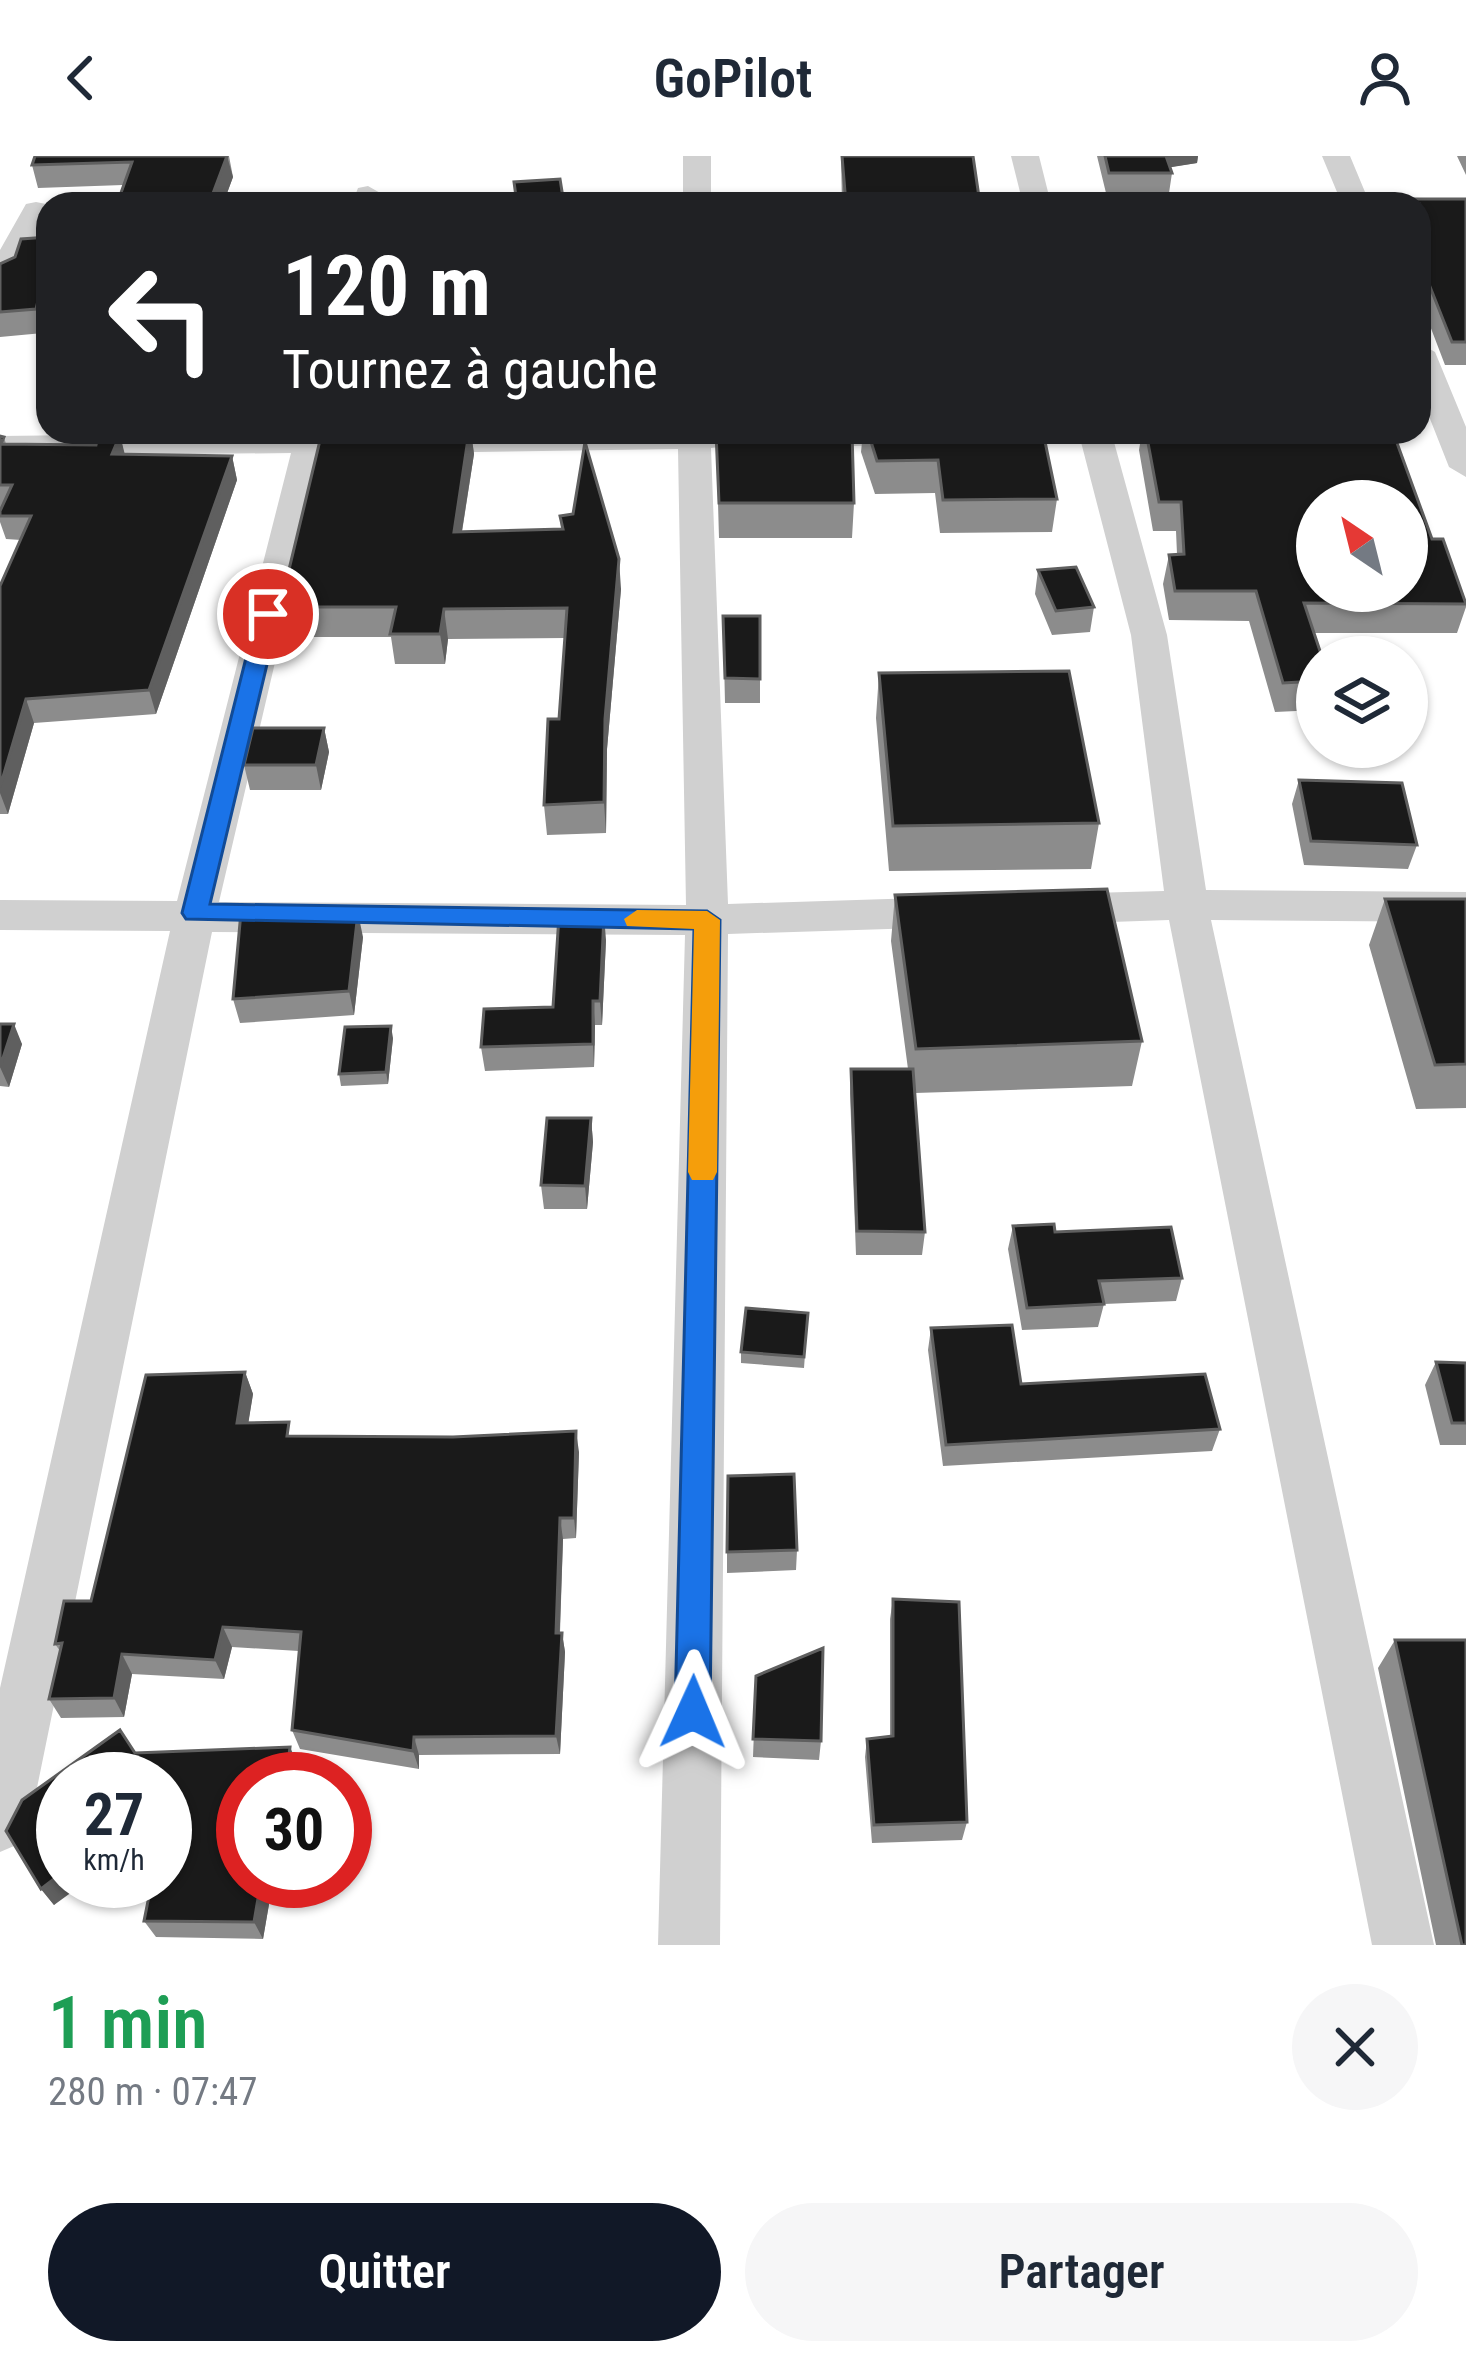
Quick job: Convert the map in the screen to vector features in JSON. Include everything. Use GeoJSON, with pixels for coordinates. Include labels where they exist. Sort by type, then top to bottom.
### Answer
{"type":"FeatureCollection","features":[{"type":"Feature","properties":{"kind":"street"},"geometry":{"type":"LineString","coordinates":[[697,156],[697,192]]}},
{"type":"Feature","properties":{"kind":"street"},"geometry":{"type":"LineString","coordinates":[[1025,156],[1034,192]]}},
{"type":"Feature","properties":{"kind":"street"},"geometry":{"type":"LineString","coordinates":[[1336,156],[1351,192]]}},
{"type":"Feature","properties":{"kind":"street"},"geometry":{"type":"LineString","coordinates":[[0,278],[36,210]]}},
{"type":"Feature","properties":{"kind":"street"},"geometry":{"type":"LineString","coordinates":[[1431,387],[1445,428],[1466,466]]}},
{"type":"Feature","properties":{"kind":"street"},"geometry":{"type":"LineString","coordinates":[[0,446],[78,444]]}},
{"type":"Feature","properties":{"kind":"street"},"geometry":{"type":"LineString","coordinates":[[0,1822],[195,913],[311,444]]}},
{"type":"Feature","properties":{"kind":"street"},"geometry":{"type":"LineString","coordinates":[[688,1945],[707,920],[694,444]]}},
{"type":"Feature","properties":{"kind":"street"},"geometry":{"type":"LineString","coordinates":[[1098,444],[1149,635],[1187,904],[1402,1945]]}},
{"type":"Feature","properties":{"kind":"street"},"geometry":{"type":"LineString","coordinates":[[0,915],[707,920],[1187,904],[1466,907]]}},
{"type":"Feature","properties":{"kind":"building"},"geometry":{"type":"Polygon","coordinates":[[[35,156],[227,156],[214,192],[121,192],[132,162],[32,165],[35,156]]]}},
{"type":"Feature","properties":{"kind":"building"},"geometry":{"type":"Polygon","coordinates":[[[842,156],[973,156],[978,192],[845,192],[842,156]]]}},
{"type":"Feature","properties":{"kind":"building"},"geometry":{"type":"Polygon","coordinates":[[[1105,156],[1166,156],[1172,173],[1109,173],[1105,156]]]}},
{"type":"Feature","properties":{"kind":"building"},"geometry":{"type":"Polygon","coordinates":[[[560,179],[562,192],[515,192],[514,182],[560,179]]]}},
{"type":"Feature","properties":{"kind":"building"},"geometry":{"type":"Polygon","coordinates":[[[1431,199],[1466,199],[1466,342],[1452,342],[1431,289],[1431,199]]]}},
{"type":"Feature","properties":{"kind":"building"},"geometry":{"type":"Polygon","coordinates":[[[36,238],[36,309],[0,312],[0,264],[15,257],[21,239],[36,238]]]}},
{"type":"Feature","properties":{"kind":"building"},"geometry":{"type":"Polygon","coordinates":[[[0,436],[4,437],[1,444],[116,444],[112,454],[232,456],[149,690],[26,699],[0,787],[0,586],[31,516],[0,516],[12,485],[0,485],[0,436]]]}},
{"type":"Feature","properties":{"kind":"building"},"geometry":{"type":"Polygon","coordinates":[[[319,444],[467,444],[454,532],[563,529],[560,516],[573,514],[586,444],[619,559],[605,719],[604,802],[544,805],[548,719],[559,719],[567,608],[444,609],[440,634],[390,634],[396,607],[280,607],[319,444]]]}},
{"type":"Feature","properties":{"kind":"building"},"geometry":{"type":"Polygon","coordinates":[[[717,444],[852,444],[854,503],[719,503],[717,444]]]}},
{"type":"Feature","properties":{"kind":"building"},"geometry":{"type":"Polygon","coordinates":[[[872,444],[1046,444],[1057,499],[943,500],[938,460],[877,461],[872,444]]]}},
{"type":"Feature","properties":{"kind":"building"},"geometry":{"type":"Polygon","coordinates":[[[1148,444],[1397,444],[1410,480],[1296,480],[1296,612],[1307,612],[1315,636],[1296,636],[1296,682],[1283,683],[1256,591],[1175,591],[1169,555],[1184,554],[1181,502],[1159,502],[1148,444]]]}},
{"type":"Feature","properties":{"kind":"building"},"geometry":{"type":"Polygon","coordinates":[[[1428,528],[1432,539],[1443,539],[1466,604],[1428,604],[1428,528]]]}},
{"type":"Feature","properties":{"kind":"building"},"geometry":{"type":"Polygon","coordinates":[[[1076,567],[1094,607],[1056,611],[1038,570],[1076,567]]]}},
{"type":"Feature","properties":{"kind":"building"},"geometry":{"type":"Polygon","coordinates":[[[723,616],[760,616],[760,679],[725,678],[723,616]]]}},
{"type":"Feature","properties":{"kind":"building"},"geometry":{"type":"Polygon","coordinates":[[[1069,671],[1099,823],[893,826],[879,673],[1069,671]]]}},
{"type":"Feature","properties":{"kind":"building"},"geometry":{"type":"Polygon","coordinates":[[[253,728],[324,728],[316,765],[244,765],[253,728]]]}},
{"type":"Feature","properties":{"kind":"building"},"geometry":{"type":"Polygon","coordinates":[[[1299,780],[1402,783],[1417,845],[1311,841],[1299,780]]]}},
{"type":"Feature","properties":{"kind":"building"},"geometry":{"type":"Polygon","coordinates":[[[1107,889],[1142,1041],[916,1049],[895,895],[1107,889]]]}},
{"type":"Feature","properties":{"kind":"building"},"geometry":{"type":"Polygon","coordinates":[[[1385,899],[1466,899],[1466,1064],[1435,1065],[1385,899]]]}},
{"type":"Feature","properties":{"kind":"building"},"geometry":{"type":"Polygon","coordinates":[[[241,912],[358,913],[349,991],[233,999],[241,912]]]}},
{"type":"Feature","properties":{"kind":"building"},"geometry":{"type":"Polygon","coordinates":[[[604,915],[600,1001],[593,1001],[593,1044],[481,1047],[484,1009],[553,1007],[559,916],[604,915]]]}},
{"type":"Feature","properties":{"kind":"building"},"geometry":{"type":"Polygon","coordinates":[[[0,1024],[14,1024],[0,1067],[0,1024]]]}},
{"type":"Feature","properties":{"kind":"building"},"geometry":{"type":"Polygon","coordinates":[[[391,1026],[386,1072],[339,1074],[345,1027],[391,1026]]]}},
{"type":"Feature","properties":{"kind":"building"},"geometry":{"type":"Polygon","coordinates":[[[851,1069],[913,1069],[925,1232],[857,1231],[851,1069]]]}},
{"type":"Feature","properties":{"kind":"building"},"geometry":{"type":"Polygon","coordinates":[[[547,1118],[591,1118],[585,1186],[541,1185],[547,1118]]]}},
{"type":"Feature","properties":{"kind":"building"},"geometry":{"type":"Polygon","coordinates":[[[1054,1224],[1055,1232],[1171,1227],[1182,1278],[1099,1281],[1104,1304],[1027,1308],[1013,1226],[1054,1224]]]}},
{"type":"Feature","properties":{"kind":"building"},"geometry":{"type":"Polygon","coordinates":[[[746,1308],[808,1313],[804,1357],[741,1352],[746,1308]]]}},
{"type":"Feature","properties":{"kind":"building"},"geometry":{"type":"Polygon","coordinates":[[[1012,1325],[1021,1384],[1205,1374],[1220,1429],[946,1445],[931,1328],[1012,1325]]]}},
{"type":"Feature","properties":{"kind":"building"},"geometry":{"type":"Polygon","coordinates":[[[1436,1362],[1466,1363],[1466,1423],[1452,1423],[1436,1362]]]}},
{"type":"Feature","properties":{"kind":"building"},"geometry":{"type":"Polygon","coordinates":[[[245,1372],[237,1423],[289,1422],[287,1436],[453,1437],[576,1431],[574,1518],[560,1518],[556,1633],[562,1633],[556,1736],[414,1737],[413,1751],[292,1730],[301,1632],[223,1627],[215,1660],[122,1654],[114,1698],[49,1699],[62,1643],[55,1644],[64,1601],[91,1601],[146,1375],[245,1372]]]}},
{"type":"Feature","properties":{"kind":"building"},"geometry":{"type":"Polygon","coordinates":[[[794,1474],[797,1550],[727,1552],[728,1476],[794,1474]]]}},
{"type":"Feature","properties":{"kind":"building"},"geometry":{"type":"Polygon","coordinates":[[[893,1599],[959,1602],[967,1822],[874,1825],[867,1739],[893,1736],[893,1599]]]}},
{"type":"Feature","properties":{"kind":"building"},"geometry":{"type":"Polygon","coordinates":[[[1395,1640],[1466,1640],[1466,1945],[1462,1945],[1395,1640]]]}},
{"type":"Feature","properties":{"kind":"building"},"geometry":{"type":"Polygon","coordinates":[[[823,1648],[821,1741],[753,1739],[756,1676],[823,1648]]]}},
{"type":"Feature","properties":{"kind":"building"},"geometry":{"type":"Polygon","coordinates":[[[120,1730],[134,1752],[89,1752],[120,1730]]]}},
{"type":"Feature","properties":{"kind":"building"},"geometry":{"type":"Polygon","coordinates":[[[290,1747],[289,1752],[216,1752],[216,1908],[256,1908],[254,1922],[144,1921],[147,1908],[192,1908],[192,1752],[161,1752],[290,1747]]]}},
{"type":"Feature","properties":{"kind":"building"},"geometry":{"type":"Polygon","coordinates":[[[36,1790],[36,1881],[6,1831],[22,1800],[36,1790]]]}},
{"type":"Feature","properties":{"kind":"slow traffic"},"geometry":{"type":"LineString","coordinates":[[637,919],[707,920],[703,1172]]}},
{"type":"Feature","properties":{"kind":"route"},"geometry":{"type":"LineString","coordinates":[[268,614],[195,913],[707,920],[693,1712]]}}]}
